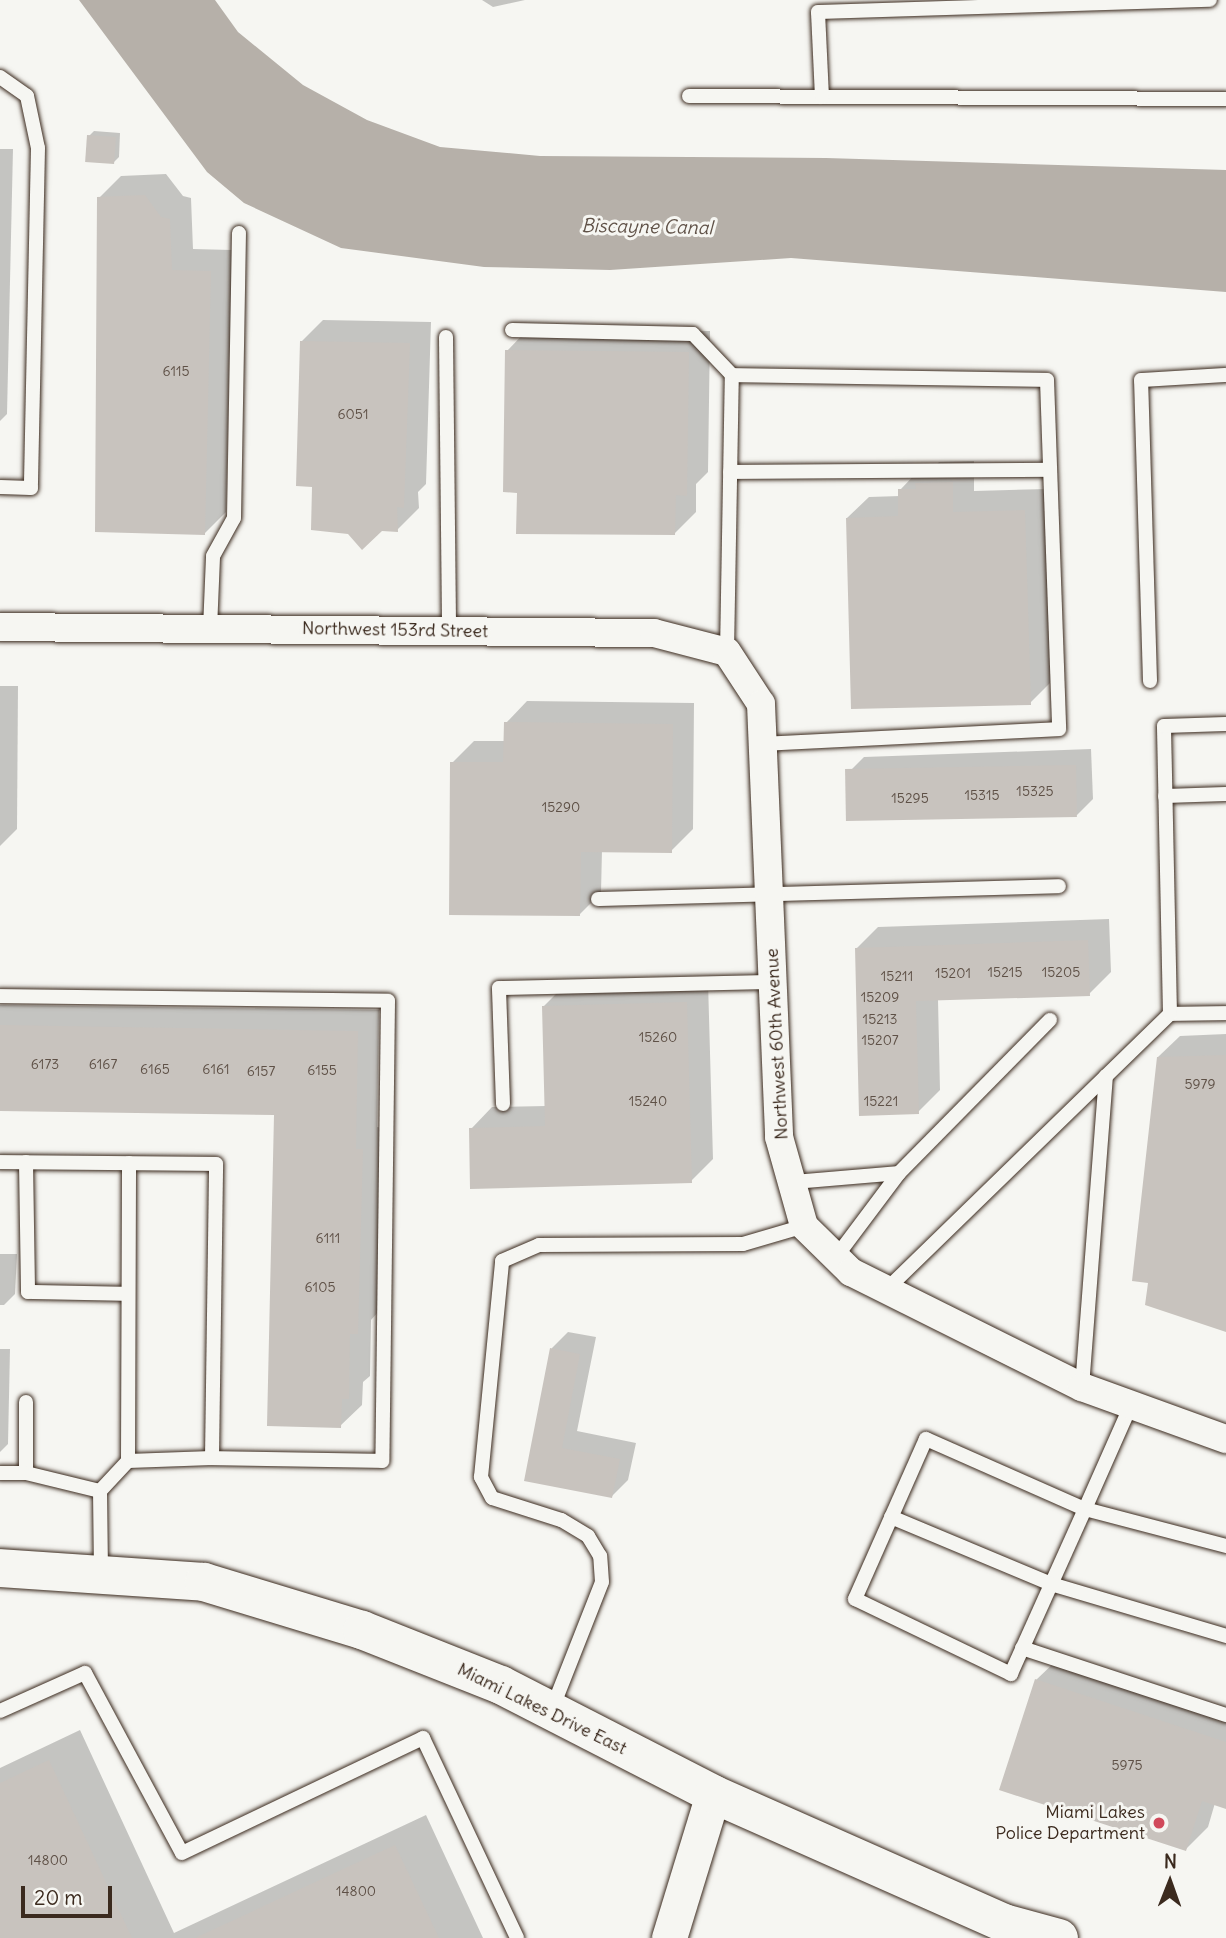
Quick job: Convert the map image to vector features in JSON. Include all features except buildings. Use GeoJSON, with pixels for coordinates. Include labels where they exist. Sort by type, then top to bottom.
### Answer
{"type":"FeatureCollection","features":[{"type":"Feature","properties":{"kind":"main road","name":"Miami Lakes Drive East"},"geometry":{"type":"LineString","coordinates":[[0,1568],[101,1572],[204,1582],[362,1630],[501,1685],[713,1794],[1003,1923],[1059,1938]]}},
{"type":"Feature","properties":{"kind":"street","name":"Northwest 153rd Street"},"geometry":{"type":"LineString","coordinates":[[0,626],[654,633],[727,652]]}},
{"type":"Feature","properties":{"kind":"street","name":"Northwest 60th Avenue"},"geometry":{"type":"LineString","coordinates":[[727,652],[761,704],[779,1137],[795,1182],[804,1226]]}},
{"type":"Feature","properties":{"kind":"street"},"geometry":{"type":"LineString","coordinates":[[804,1226],[851,1272],[886,1290],[1082,1387],[1226,1439]]}},
{"type":"Feature","properties":{"kind":"street"},"geometry":{"type":"LineString","coordinates":[[669,1938],[713,1794]]}},
{"type":"Feature","properties":{"kind":"lane"},"geometry":{"type":"LineString","coordinates":[[822,97],[818,12],[1210,0]]}},
{"type":"Feature","properties":{"kind":"lane"},"geometry":{"type":"LineString","coordinates":[[0,77],[27,96],[38,148],[31,488],[0,487]]}},
{"type":"Feature","properties":{"kind":"lane"},"geometry":{"type":"LineString","coordinates":[[689,96],[1226,99]]}},
{"type":"Feature","properties":{"kind":"lane"},"geometry":{"type":"LineString","coordinates":[[210,629],[213,556],[234,518],[239,233]]}},
{"type":"Feature","properties":{"kind":"lane"},"geometry":{"type":"LineString","coordinates":[[512,330],[694,334],[732,375],[727,652]]}},
{"type":"Feature","properties":{"kind":"lane"},"geometry":{"type":"LineString","coordinates":[[446,337],[449,631]]}},
{"type":"Feature","properties":{"kind":"lane"},"geometry":{"type":"LineString","coordinates":[[732,375],[1047,380],[1059,729],[763,744]]}},
{"type":"Feature","properties":{"kind":"lane"},"geometry":{"type":"LineString","coordinates":[[1150,681],[1141,380],[1226,375]]}},
{"type":"Feature","properties":{"kind":"lane"},"geometry":{"type":"LineString","coordinates":[[730,472],[1051,470]]}},
{"type":"Feature","properties":{"kind":"lane"},"geometry":{"type":"LineString","coordinates":[[1170,1014],[1164,726],[1226,724]]}},
{"type":"Feature","properties":{"kind":"lane"},"geometry":{"type":"LineString","coordinates":[[1165,796],[1226,794]]}},
{"type":"Feature","properties":{"kind":"lane"},"geometry":{"type":"LineString","coordinates":[[598,899],[1059,886]]}},
{"type":"Feature","properties":{"kind":"lane"},"geometry":{"type":"LineString","coordinates":[[503,1104],[499,988],[772,982]]}},
{"type":"Feature","properties":{"kind":"lane"},"geometry":{"type":"LineString","coordinates":[[0,996],[388,1001],[382,1461],[212,1458],[128,1461]]}},
{"type":"Feature","properties":{"kind":"lane"},"geometry":{"type":"LineString","coordinates":[[886,1290],[1170,1014],[1226,1013]]}},
{"type":"Feature","properties":{"kind":"lane"},"geometry":{"type":"LineString","coordinates":[[835,1257],[899,1173],[1051,1020]]}},
{"type":"Feature","properties":{"kind":"lane"},"geometry":{"type":"LineString","coordinates":[[1082,1387],[1106,1076]]}},
{"type":"Feature","properties":{"kind":"lane"},"geometry":{"type":"LineString","coordinates":[[0,1162],[216,1164],[212,1458]]}},
{"type":"Feature","properties":{"kind":"lane"},"geometry":{"type":"LineString","coordinates":[[26,1162],[28,1292],[128,1294]]}},
{"type":"Feature","properties":{"kind":"lane"},"geometry":{"type":"LineString","coordinates":[[101,1572],[100,1491],[128,1461],[129,1163]]}},
{"type":"Feature","properties":{"kind":"lane"},"geometry":{"type":"LineString","coordinates":[[795,1182],[899,1173]]}},
{"type":"Feature","properties":{"kind":"lane"},"geometry":{"type":"LineString","coordinates":[[551,1711],[602,1582],[600,1556],[588,1536],[561,1520],[492,1498],[481,1477],[502,1261],[539,1245],[743,1244],[804,1226]]}},
{"type":"Feature","properties":{"kind":"lane"},"geometry":{"type":"LineString","coordinates":[[26,1402],[26,1473]]}},
{"type":"Feature","properties":{"kind":"lane"},"geometry":{"type":"LineString","coordinates":[[1131,1405],[1084,1510],[1051,1584],[1022,1648],[1011,1674],[855,1599],[926,1439],[1084,1510],[1226,1546]]}},
{"type":"Feature","properties":{"kind":"lane"},"geometry":{"type":"LineString","coordinates":[[0,1473],[26,1473],[100,1491]]}},
{"type":"Feature","properties":{"kind":"lane"},"geometry":{"type":"LineString","coordinates":[[891,1517],[1051,1584],[1226,1636]]}},
{"type":"Feature","properties":{"kind":"lane"},"geometry":{"type":"LineString","coordinates":[[1022,1648],[1226,1715]]}},
{"type":"Feature","properties":{"kind":"lane"},"geometry":{"type":"LineString","coordinates":[[0,1711],[85,1674],[182,1853],[423,1738],[517,1938]]}},
{"type":"Feature","properties":{"kind":"water","name":"Biscayne Canal"},"geometry":{"type":"Polygon","coordinates":[[[79,0],[215,0],[238,32],[303,85],[367,120],[440,147],[540,156],[826,158],[1226,170],[1226,292],[791,258],[610,270],[484,267],[341,248],[244,203],[207,172],[79,0]]]}},
{"type":"Feature","properties":{"kind":"place","name":"Miami Lakes Police Department"},"geometry":{"type":"Point","coordinates":[1159,1823]}}]}
